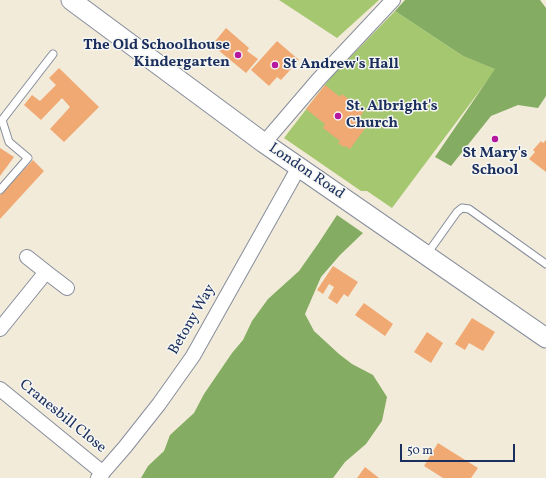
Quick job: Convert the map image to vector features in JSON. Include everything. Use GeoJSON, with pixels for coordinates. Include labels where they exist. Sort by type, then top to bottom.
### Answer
{"type":"FeatureCollection","features":[{"type":"Feature","properties":{"kind":"main road","name":"London Road"},"geometry":{"type":"LineString","coordinates":[[71,0],[264,143],[546,338]]}},
{"type":"Feature","properties":{"kind":"street"},"geometry":{"type":"LineString","coordinates":[[264,143],[318,80],[393,0]]}},
{"type":"Feature","properties":{"kind":"street","name":"Betony Way"},"geometry":{"type":"LineString","coordinates":[[101,475],[159,404],[194,356],[299,167]]}},
{"type":"Feature","properties":{"kind":"street"},"geometry":{"type":"LineString","coordinates":[[27,257],[67,288]]}},
{"type":"Feature","properties":{"kind":"street"},"geometry":{"type":"LineString","coordinates":[[0,328],[46,272]]}},
{"type":"Feature","properties":{"kind":"street","name":"Cranesbill Close"},"geometry":{"type":"LineString","coordinates":[[0,388],[101,475]]}},
{"type":"Feature","properties":{"kind":"lane"},"geometry":{"type":"LineString","coordinates":[[0,190],[28,158],[9,142],[2,120],[53,54]]}},
{"type":"Feature","properties":{"kind":"lane"},"geometry":{"type":"LineString","coordinates":[[427,255],[457,212],[462,208],[469,209],[546,264]]}},
{"type":"Feature","properties":{"kind":"green space"},"geometry":{"type":"Polygon","coordinates":[[[279,0],[379,0],[337,38],[279,0]]]}},
{"type":"Feature","properties":{"kind":"green space"},"geometry":{"type":"Polygon","coordinates":[[[405,0],[540,0],[546,8],[546,96],[538,108],[518,105],[491,116],[451,166],[435,157],[495,69],[463,56],[395,11],[405,0]]]}},
{"type":"Feature","properties":{"kind":"green space"},"geometry":{"type":"Polygon","coordinates":[[[395,11],[463,56],[496,69],[392,208],[367,191],[361,191],[284,138],[331,77],[395,11]]]}},
{"type":"Feature","properties":{"kind":"green space"},"geometry":{"type":"Polygon","coordinates":[[[337,215],[363,233],[340,255],[321,277],[305,314],[314,331],[352,364],[373,375],[387,397],[382,421],[366,444],[345,462],[333,478],[141,478],[148,466],[164,451],[170,435],[194,413],[204,394],[232,353],[243,340],[252,321],[268,299],[299,271],[337,215]]]}},
{"type":"Feature","properties":{"kind":"building","name":"The Old Schoolhouse Kindergarten"},"geometry":{"type":"Polygon","coordinates":[[[226,28],[249,48],[247,51],[258,59],[246,73],[212,45],[226,28]]]}},
{"type":"Feature","properties":{"kind":"building","name":"St Andrew's Hall"},"geometry":{"type":"Polygon","coordinates":[[[277,41],[299,60],[281,80],[277,77],[269,86],[251,70],[277,41]]]}},
{"type":"Feature","properties":{"kind":"building"},"geometry":{"type":"Polygon","coordinates":[[[59,68],[99,107],[64,142],[50,129],[70,107],[62,98],[41,120],[24,105],[32,95],[40,101],[56,85],[49,78],[59,68]]]}},
{"type":"Feature","properties":{"kind":"building","name":"St. Albright's Church"},"geometry":{"type":"Polygon","coordinates":[[[325,85],[340,97],[342,94],[364,111],[357,121],[366,127],[350,149],[338,143],[340,141],[323,128],[325,124],[306,109],[325,85]]]}},
{"type":"Feature","properties":{"kind":"building"},"geometry":{"type":"Polygon","coordinates":[[[546,140],[546,172],[529,159],[535,152],[533,150],[541,141],[543,143],[546,140]]]}},
{"type":"Feature","properties":{"kind":"building"},"geometry":{"type":"Polygon","coordinates":[[[0,148],[14,157],[0,176],[0,148]]]}},
{"type":"Feature","properties":{"kind":"building"},"geometry":{"type":"Polygon","coordinates":[[[33,160],[44,171],[0,219],[0,195],[33,160]]]}},
{"type":"Feature","properties":{"kind":"building"},"geometry":{"type":"Polygon","coordinates":[[[333,266],[358,282],[348,297],[344,294],[337,304],[328,298],[334,287],[329,284],[323,294],[317,290],[333,266]]]}},
{"type":"Feature","properties":{"kind":"building"},"geometry":{"type":"Polygon","coordinates":[[[364,303],[393,324],[385,336],[355,315],[364,303]]]}},
{"type":"Feature","properties":{"kind":"building"},"geometry":{"type":"Polygon","coordinates":[[[472,318],[495,332],[483,351],[469,343],[465,350],[455,344],[472,318]]]}},
{"type":"Feature","properties":{"kind":"building"},"geometry":{"type":"Polygon","coordinates":[[[427,332],[443,343],[431,363],[414,352],[427,332]]]}},
{"type":"Feature","properties":{"kind":"building"},"geometry":{"type":"Polygon","coordinates":[[[438,443],[478,468],[471,478],[443,478],[424,466],[438,443]]]}},
{"type":"Feature","properties":{"kind":"building"},"geometry":{"type":"Polygon","coordinates":[[[365,467],[379,478],[357,478],[365,467]]]}},
{"type":"Feature","properties":{"kind":"place","name":"The Old Schoolhouse Kindergarten"},"geometry":{"type":"Point","coordinates":[238,55]}},
{"type":"Feature","properties":{"kind":"place","name":"St Andrew's Hall"},"geometry":{"type":"Point","coordinates":[275,65]}},
{"type":"Feature","properties":{"kind":"place","name":"St. Albright's Church"},"geometry":{"type":"Point","coordinates":[338,116]}},
{"type":"Feature","properties":{"kind":"place","name":"St Mary's School"},"geometry":{"type":"Point","coordinates":[495,139]}}]}
